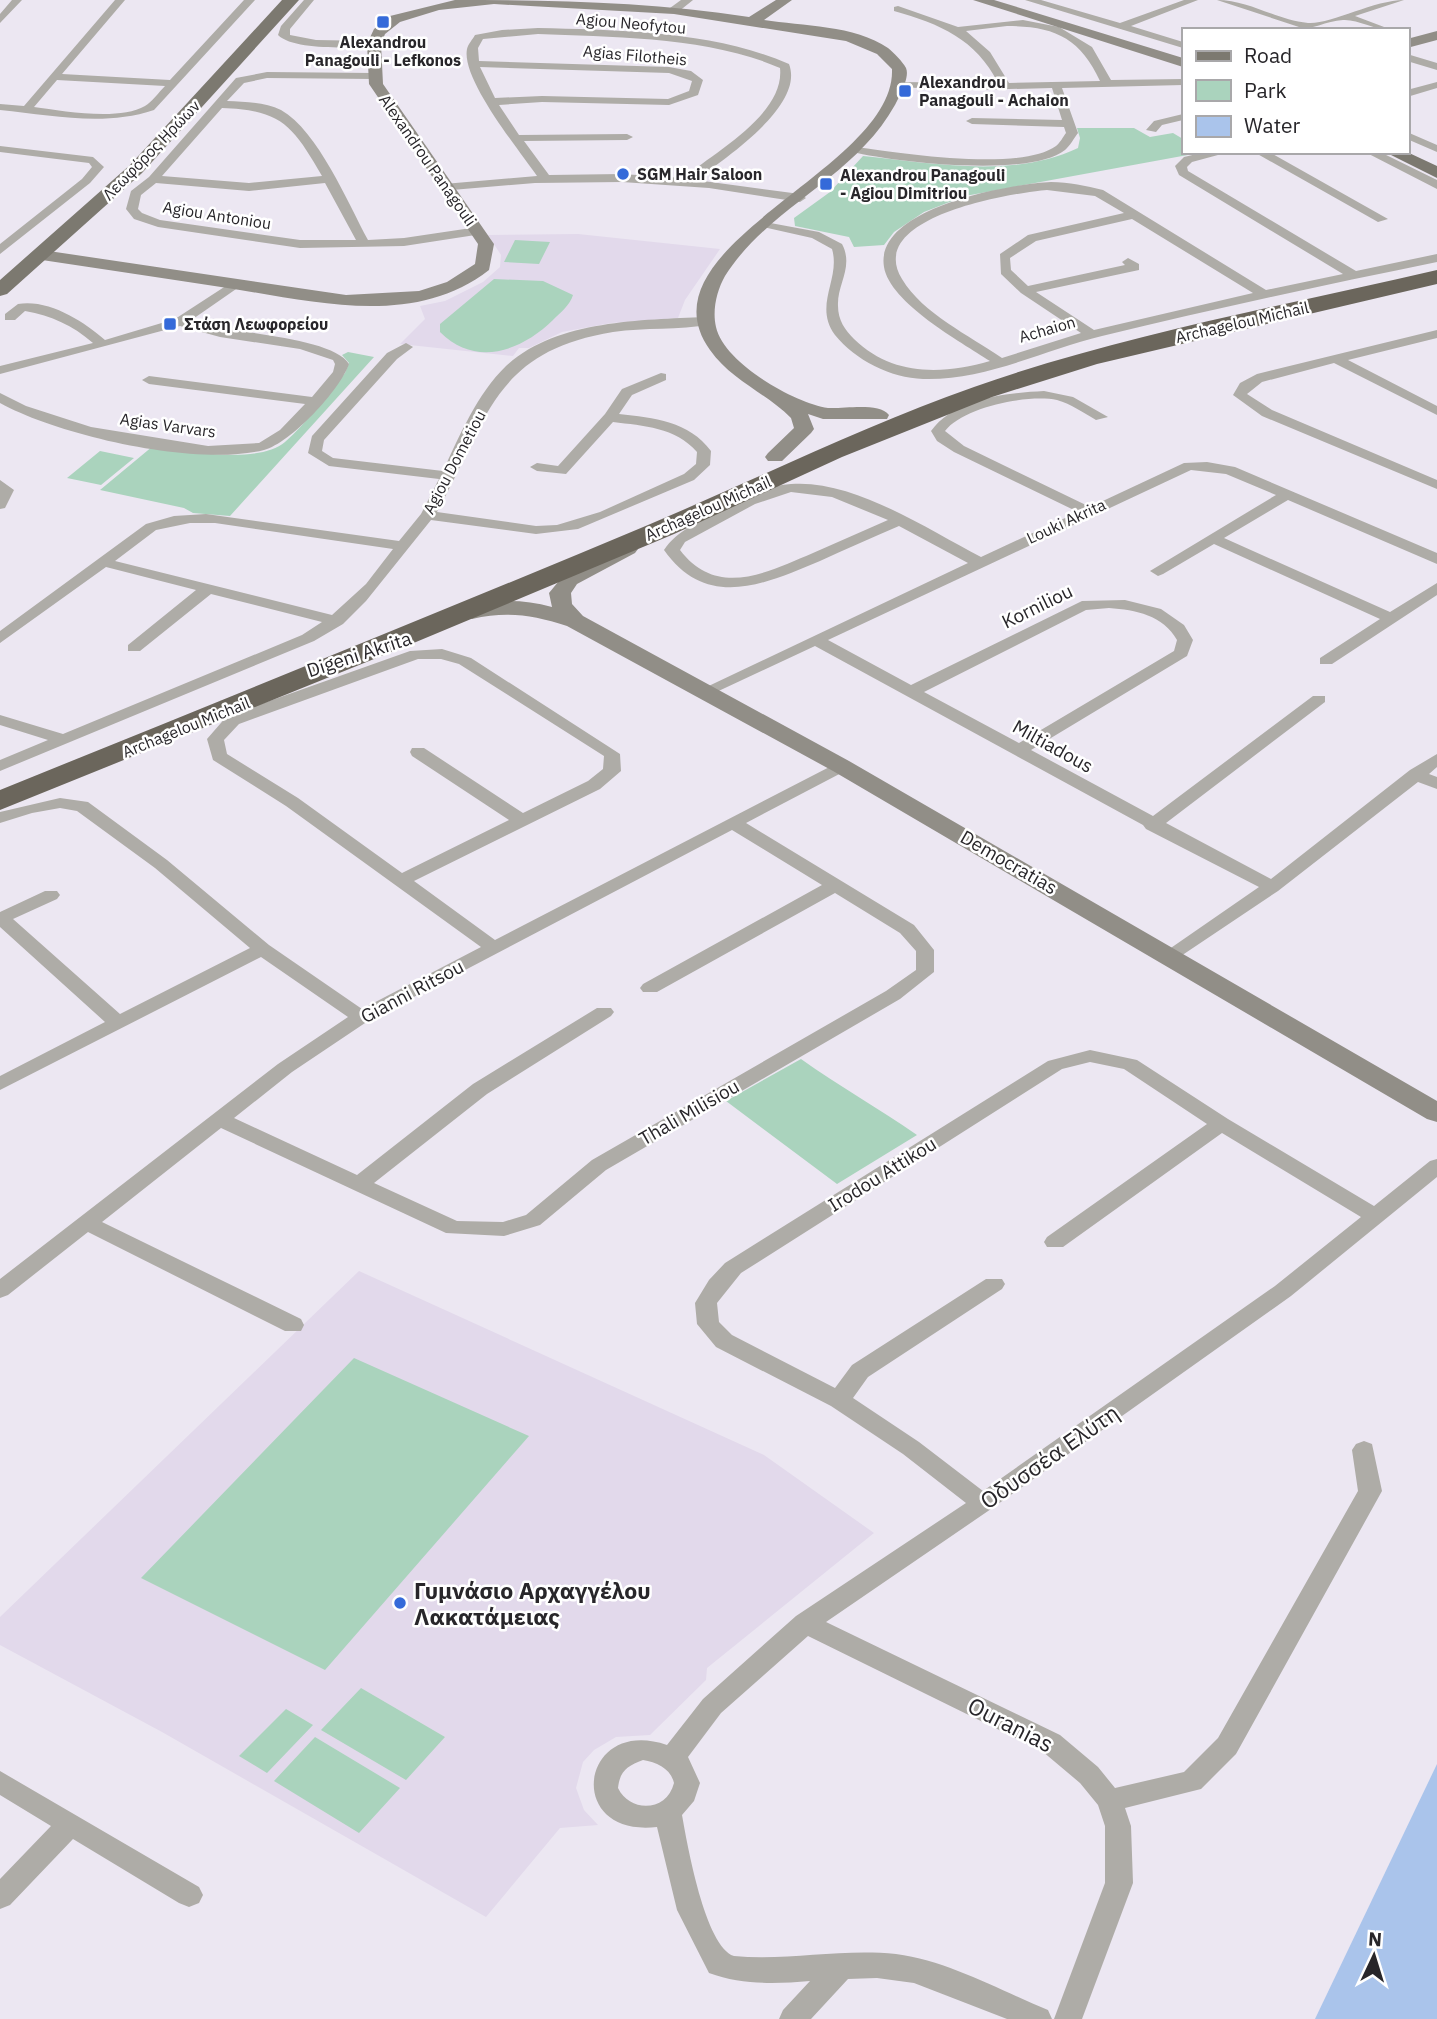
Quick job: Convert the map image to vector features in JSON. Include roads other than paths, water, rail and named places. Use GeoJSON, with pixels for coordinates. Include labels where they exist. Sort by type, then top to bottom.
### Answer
{"type":"FeatureCollection","features":[{"type":"Feature","properties":{"kind":"highway"},"geometry":{"type":"LineString","coordinates":[[932,405],[954,384],[1071,347],[1437,263]]}},
{"type":"Feature","properties":{"kind":"highway","name":"Archagelou Michail"},"geometry":{"type":"LineString","coordinates":[[0,784],[345,642],[424,626],[664,528],[932,405],[1117,342],[1437,270]]}},
{"type":"Feature","properties":{"kind":"highway","name":"Archagelou Michail"},"geometry":{"type":"LineString","coordinates":[[424,626],[775,457],[880,415],[983,392],[1090,358],[1437,277]]}},
{"type":"Feature","properties":{"kind":"highway"},"geometry":{"type":"LineString","coordinates":[[932,405],[1437,284]]}},
{"type":"Feature","properties":{"kind":"highway","name":"Archagelou Michail"},"geometry":{"type":"LineString","coordinates":[[0,801],[345,642]]}},
{"type":"Feature","properties":{"kind":"main road","name":"Λεωφόρος Ηρώων"},"geometry":{"type":"LineString","coordinates":[[0,290],[136,169],[291,0]]}},
{"type":"Feature","properties":{"kind":"main road"},"geometry":{"type":"LineString","coordinates":[[1410,142],[1437,163]]}},
{"type":"Feature","properties":{"kind":"main road"},"geometry":{"type":"LineString","coordinates":[[1398,154],[1437,173]]}},
{"type":"Feature","properties":{"kind":"street"},"geometry":{"type":"LineString","coordinates":[[0,20],[17,0]]}},
{"type":"Feature","properties":{"kind":"street"},"geometry":{"type":"LineString","coordinates":[[27,109],[120,0]]}},
{"type":"Feature","properties":{"kind":"street"},"geometry":{"type":"LineString","coordinates":[[0,107],[106,116],[128,115],[150,108],[250,0]]}},
{"type":"Feature","properties":{"kind":"street"},"geometry":{"type":"LineString","coordinates":[[309,0],[285,28],[283,35],[287,38],[316,43],[374,44],[379,33],[395,19],[438,5],[494,0],[602,2],[754,20],[836,34],[873,46],[895,62],[900,75],[880,122],[856,150],[800,198],[736,247],[715,276],[706,303],[705,321],[727,360],[801,412],[805,419],[804,429],[775,457]]}},
{"type":"Feature","properties":{"kind":"street"},"geometry":{"type":"LineString","coordinates":[[674,10],[688,0]]}},
{"type":"Feature","properties":{"kind":"street"},"geometry":{"type":"LineString","coordinates":[[754,20],[785,0]]}},
{"type":"Feature","properties":{"kind":"street"},"geometry":{"type":"LineString","coordinates":[[980,0],[1182,63]]}},
{"type":"Feature","properties":{"kind":"street"},"geometry":{"type":"LineString","coordinates":[[1030,0],[1182,45]]}},
{"type":"Feature","properties":{"kind":"street"},"geometry":{"type":"LineString","coordinates":[[1119,27],[1193,0]]}},
{"type":"Feature","properties":{"kind":"street"},"geometry":{"type":"LineString","coordinates":[[1222,0],[1305,28],[1399,0]]}},
{"type":"Feature","properties":{"kind":"street"},"geometry":{"type":"LineString","coordinates":[[898,9],[957,30],[985,51],[1005,86]]}},
{"type":"Feature","properties":{"kind":"street"},"geometry":{"type":"LineString","coordinates":[[1346,17],[1381,28]]}},
{"type":"Feature","properties":{"kind":"street"},"geometry":{"type":"LineString","coordinates":[[957,30],[1012,21],[1051,29],[1085,47],[1107,83]]}},
{"type":"Feature","properties":{"kind":"street","name":"Agiou Neofytou"},"geometry":{"type":"LineString","coordinates":[[473,64],[472,48],[475,40],[485,34],[509,31],[608,35],[707,45],[764,55],[785,66],[788,78],[784,89],[755,128],[688,180]]}},
{"type":"Feature","properties":{"kind":"street"},"geometry":{"type":"LineString","coordinates":[[1411,40],[1437,35]]}},
{"type":"Feature","properties":{"kind":"street","name":"Alexandrou Panagouli"},"geometry":{"type":"LineString","coordinates":[[42,255],[345,300],[415,298],[460,283],[483,266],[486,244],[387,104],[373,76],[374,44]]}},
{"type":"Feature","properties":{"kind":"street"},"geometry":{"type":"LineString","coordinates":[[1409,58],[1437,67]]}},
{"type":"Feature","properties":{"kind":"street"},"geometry":{"type":"LineString","coordinates":[[473,64],[491,102],[544,177]]}},
{"type":"Feature","properties":{"kind":"street","name":"Agias Filotheis"},"geometry":{"type":"LineString","coordinates":[[473,64],[654,69],[687,73],[698,80],[694,93],[669,103],[542,99],[491,102]]}},
{"type":"Feature","properties":{"kind":"street","name":"Agiou Antoniou"},"geometry":{"type":"LineString","coordinates":[[373,76],[257,75],[235,83],[153,179],[135,194],[132,209],[138,216],[158,223],[300,244],[364,244],[478,231]]}},
{"type":"Feature","properties":{"kind":"street"},"geometry":{"type":"LineString","coordinates":[[55,77],[174,83]]}},
{"type":"Feature","properties":{"kind":"street"},"geometry":{"type":"LineString","coordinates":[[897,85],[1005,86],[1182,82]]}},
{"type":"Feature","properties":{"kind":"street"},"geometry":{"type":"LineString","coordinates":[[856,150],[945,160],[1017,161],[1041,156],[1064,145],[1072,133],[1056,85]]}},
{"type":"Feature","properties":{"kind":"street"},"geometry":{"type":"LineString","coordinates":[[1409,93],[1437,85]]}},
{"type":"Feature","properties":{"kind":"street"},"geometry":{"type":"LineString","coordinates":[[217,104],[264,108],[285,118],[329,179],[364,244]]}},
{"type":"Feature","properties":{"kind":"street"},"geometry":{"type":"LineString","coordinates":[[1152,130],[1158,123],[1182,117]]}},
{"type":"Feature","properties":{"kind":"street"},"geometry":{"type":"LineString","coordinates":[[972,121],[1069,124]]}},
{"type":"Feature","properties":{"kind":"street"},"geometry":{"type":"LineString","coordinates":[[1410,142],[1437,135]]}},
{"type":"Feature","properties":{"kind":"street"},"geometry":{"type":"LineString","coordinates":[[518,138],[627,136]]}},
{"type":"Feature","properties":{"kind":"street"},"geometry":{"type":"LineString","coordinates":[[1410,142],[1437,149]]}},
{"type":"Feature","properties":{"kind":"street"},"geometry":{"type":"LineString","coordinates":[[0,149],[76,156],[93,160],[98,167],[86,181],[0,250]]}},
{"type":"Feature","properties":{"kind":"street"},"geometry":{"type":"LineString","coordinates":[[1213,154],[1188,159],[1181,166],[1183,173],[1353,275]]}},
{"type":"Feature","properties":{"kind":"street"},"geometry":{"type":"LineString","coordinates":[[1264,154],[1382,219]]}},
{"type":"Feature","properties":{"kind":"street"},"geometry":{"type":"LineString","coordinates":[[1375,154],[1437,185]]}},
{"type":"Feature","properties":{"kind":"street"},"geometry":{"type":"LineString","coordinates":[[444,188],[544,177],[688,180],[800,198]]}},
{"type":"Feature","properties":{"kind":"street"},"geometry":{"type":"LineString","coordinates":[[153,179],[250,187],[329,179]]}},
{"type":"Feature","properties":{"kind":"street"},"geometry":{"type":"LineString","coordinates":[[998,361],[901,288],[888,261],[892,248],[905,231],[931,213],[963,202],[1046,186],[1072,187],[1099,193],[1266,296]]}},
{"type":"Feature","properties":{"kind":"street"},"geometry":{"type":"LineString","coordinates":[[1092,335],[1025,290],[1004,271],[1004,257],[1010,250],[1049,233],[1133,215]]}},
{"type":"Feature","properties":{"kind":"street","name":"Achaion"},"geometry":{"type":"LineString","coordinates":[[765,226],[815,235],[838,247],[842,255],[830,302],[830,315],[838,329],[855,347],[876,360],[894,369],[924,374],[961,371],[1092,335],[1437,258]]}},
{"type":"Feature","properties":{"kind":"street"},"geometry":{"type":"LineString","coordinates":[[1025,290],[1135,267],[1128,261]]}},
{"type":"Feature","properties":{"kind":"street"},"geometry":{"type":"LineString","coordinates":[[0,370],[103,345],[180,322],[235,284]]}},
{"type":"Feature","properties":{"kind":"street"},"geometry":{"type":"LineString","coordinates":[[10,317],[23,307],[61,314],[79,323],[103,345]]}},
{"type":"Feature","properties":{"kind":"street","name":"Agiou Dometiou"},"geometry":{"type":"LineString","coordinates":[[0,766],[308,638],[345,642],[403,546],[428,515],[488,397],[504,374],[528,356],[588,331],[705,321]]}},
{"type":"Feature","properties":{"kind":"street","name":"Agias Varvars"},"geometry":{"type":"LineString","coordinates":[[0,397],[29,414],[78,429],[202,450],[230,450],[261,447],[282,437],[339,373],[342,364],[338,357],[321,350],[236,338],[180,322]]}},
{"type":"Feature","properties":{"kind":"street"},"geometry":{"type":"LineString","coordinates":[[1437,334],[1254,380],[1242,388],[1240,396],[1267,413],[1437,485]]}},
{"type":"Feature","properties":{"kind":"street"},"geometry":{"type":"LineString","coordinates":[[406,347],[392,356],[317,439],[315,453],[329,462],[449,476]]}},
{"type":"Feature","properties":{"kind":"street"},"geometry":{"type":"LineString","coordinates":[[1335,358],[1437,411]]}},
{"type":"Feature","properties":{"kind":"street"},"geometry":{"type":"LineString","coordinates":[[537,467],[561,471],[610,417],[627,391],[662,377]]}},
{"type":"Feature","properties":{"kind":"street"},"geometry":{"type":"LineString","coordinates":[[149,380],[312,401]]}},
{"type":"Feature","properties":{"kind":"street"},"geometry":{"type":"LineString","coordinates":[[1087,511],[959,449],[942,438],[938,431],[942,423],[953,416],[1014,396],[1030,394],[1058,396],[1101,417]]}},
{"type":"Feature","properties":{"kind":"street"},"geometry":{"type":"LineString","coordinates":[[777,396],[822,413],[880,415]]}},
{"type":"Feature","properties":{"kind":"street"},"geometry":{"type":"LineString","coordinates":[[428,515],[536,530],[578,526],[689,477],[703,464],[704,451],[687,433],[610,417]]}},
{"type":"Feature","properties":{"kind":"street","name":"Louki Akrita"},"geometry":{"type":"LineString","coordinates":[[704,692],[1087,511],[1189,467],[1207,466],[1230,470],[1437,559]]}},
{"type":"Feature","properties":{"kind":"street"},"geometry":{"type":"LineString","coordinates":[[0,484],[8,491],[0,505]]}},
{"type":"Feature","properties":{"kind":"street"},"geometry":{"type":"LineString","coordinates":[[898,521],[760,581],[714,581],[679,562],[672,550],[679,539],[763,497],[789,488],[818,488],[841,494],[898,521],[978,562]]}},
{"type":"Feature","properties":{"kind":"street"},"geometry":{"type":"LineString","coordinates":[[1158,571],[1287,495]]}},
{"type":"Feature","properties":{"kind":"street"},"geometry":{"type":"LineString","coordinates":[[0,638],[150,527],[190,517],[403,546]]}},
{"type":"Feature","properties":{"kind":"street"},"geometry":{"type":"LineString","coordinates":[[575,621],[561,605],[560,593],[570,580],[664,528]]}},
{"type":"Feature","properties":{"kind":"street"},"geometry":{"type":"LineString","coordinates":[[1213,539],[1391,618]]}},
{"type":"Feature","properties":{"kind":"street"},"geometry":{"type":"LineString","coordinates":[[102,562],[206,590],[345,642]]}},
{"type":"Feature","properties":{"kind":"street"},"geometry":{"type":"LineString","coordinates":[[1326,661],[1437,588]]}},
{"type":"Feature","properties":{"kind":"street"},"geometry":{"type":"LineString","coordinates":[[134,648],[206,590]]}},
{"type":"Feature","properties":{"kind":"street","name":"Korniliou"},"geometry":{"type":"LineString","coordinates":[[911,692],[1082,606],[1109,602],[1129,604],[1158,615],[1180,630],[1185,640],[1181,653],[1018,751]]}},
{"type":"Feature","properties":{"kind":"street","name":"Democratias"},"geometry":{"type":"LineString","coordinates":[[424,626],[487,607],[503,605],[533,608],[575,621],[841,766],[1437,1112]]}},
{"type":"Feature","properties":{"kind":"street","name":"Miltiadous"},"geometry":{"type":"LineString","coordinates":[[815,640],[1272,887]]}},
{"type":"Feature","properties":{"kind":"street","name":"Digeni Akrita"},"geometry":{"type":"LineString","coordinates":[[402,880],[594,785],[612,771],[612,754],[465,661],[442,654],[416,654],[390,662],[233,720],[215,739],[219,756],[402,880],[493,947]]}},
{"type":"Feature","properties":{"kind":"street"},"geometry":{"type":"LineString","coordinates":[[1153,825],[1319,699]]}},
{"type":"Feature","properties":{"kind":"street"},"geometry":{"type":"LineString","coordinates":[[0,720],[62,739]]}},
{"type":"Feature","properties":{"kind":"street"},"geometry":{"type":"LineString","coordinates":[[418,752],[521,820]]}},
{"type":"Feature","properties":{"kind":"street"},"geometry":{"type":"LineString","coordinates":[[1172,956],[1272,887],[1437,759]]}},
{"type":"Feature","properties":{"kind":"street","name":"Gianni Ritsou"},"geometry":{"type":"LineString","coordinates":[[0,1290],[19,1273],[89,1224],[285,1068],[360,1017],[841,766]]}},
{"type":"Feature","properties":{"kind":"street"},"geometry":{"type":"LineString","coordinates":[[1416,774],[1437,784]]}},
{"type":"Feature","properties":{"kind":"street"},"geometry":{"type":"LineString","coordinates":[[0,818],[29,808],[60,803],[82,806],[161,864],[262,949],[360,1017]]}},
{"type":"Feature","properties":{"kind":"street","name":"Thali Milisiou"},"geometry":{"type":"LineString","coordinates":[[221,1120],[360,1182],[454,1228],[504,1229],[533,1220],[599,1165],[893,995],[925,972],[925,950],[907,929],[732,822]]}},
{"type":"Feature","properties":{"kind":"street"},"geometry":{"type":"LineString","coordinates":[[650,988],[835,885]]}},
{"type":"Feature","properties":{"kind":"street"},"geometry":{"type":"LineString","coordinates":[[51,895],[1,918],[119,1024]]}},
{"type":"Feature","properties":{"kind":"street"},"geometry":{"type":"LineString","coordinates":[[0,1084],[262,949]]}},
{"type":"Feature","properties":{"kind":"street"},"geometry":{"type":"LineString","coordinates":[[360,1182],[480,1089],[604,1012]]}},
{"type":"Feature","properties":{"kind":"street","name":"Irodou Attikou"},"geometry":{"type":"LineString","coordinates":[[983,1503],[911,1448],[839,1400],[724,1341],[708,1324],[706,1303],[717,1284],[733,1268],[1055,1065],[1090,1056],[1130,1064],[1221,1125],[1377,1217]]}},
{"type":"Feature","properties":{"kind":"street"},"geometry":{"type":"LineString","coordinates":[[1055,1242],[1221,1125]]}},
{"type":"Feature","properties":{"kind":"street","name":"Οδυσσέα Ελύτη"},"geometry":{"type":"LineString","coordinates":[[673,1757],[712,1706],[805,1623],[983,1503],[1283,1291],[1437,1166]]}},
{"type":"Feature","properties":{"kind":"street"},"geometry":{"type":"LineString","coordinates":[[89,1224],[293,1325]]}},
{"type":"Feature","properties":{"kind":"street"},"geometry":{"type":"LineString","coordinates":[[839,1400],[860,1371],[993,1284]]}},
{"type":"Feature","properties":{"kind":"street"},"geometry":{"type":"LineString","coordinates":[[1109,1800],[1192,1781],[1227,1746],[1370,1491],[1364,1450]]}},
{"type":"Feature","properties":{"kind":"street","name":"Ouranias"},"geometry":{"type":"LineString","coordinates":[[805,1623],[1051,1743],[1089,1774],[1109,1800],[1118,1826],[1119,1883],[1068,2019]]}},
{"type":"Feature","properties":{"kind":"street"},"geometry":{"type":"LineString","coordinates":[[642,1749],[658,1750],[673,1757],[682,1767],[686,1779],[685,1791],[668,1812],[652,1818],[635,1817],[620,1812],[609,1801],[604,1788],[605,1774],[613,1762],[626,1753],[642,1749]]}},
{"type":"Feature","properties":{"kind":"street"},"geometry":{"type":"LineString","coordinates":[[0,1782],[189,1895]]}},
{"type":"Feature","properties":{"kind":"street"},"geometry":{"type":"LineString","coordinates":[[668,1812],[678,1868],[698,1930],[719,1964],[750,1970],[843,1965],[886,1966],[918,1971],[1038,2019]]}},
{"type":"Feature","properties":{"kind":"street"},"geometry":{"type":"LineString","coordinates":[[0,1897],[69,1825]]}},
{"type":"Feature","properties":{"kind":"street"},"geometry":{"type":"LineString","coordinates":[[793,2019],[843,1965]]}},
{"type":"Feature","properties":{"kind":"water"},"geometry":{"type":"Polygon","coordinates":[[[1437,1764],[1437,2019],[1315,2019],[1437,1764]]]}},
{"type":"Feature","properties":{"kind":"place","name":"Alexandrou Panagouli - Lefkonos"},"geometry":{"type":"Point","coordinates":[383,22]}},
{"type":"Feature","properties":{"kind":"place","name":"Alexandrou Panagouli - Achaion"},"geometry":{"type":"Point","coordinates":[905,91]}},
{"type":"Feature","properties":{"kind":"place","name":"SGM Hair Saloon"},"geometry":{"type":"Point","coordinates":[623,174]}},
{"type":"Feature","properties":{"kind":"place","name":"Alexandrou Panagouli - Agiou Dimitriou"},"geometry":{"type":"Point","coordinates":[826,184]}},
{"type":"Feature","properties":{"kind":"place","name":"Στάση Λεωφορείου"},"geometry":{"type":"Point","coordinates":[170,324]}},
{"type":"Feature","properties":{"kind":"place","name":"Γυμνάσιο Αρχαγγέλου Λακατάμειας"},"geometry":{"type":"Point","coordinates":[400,1603]}}]}
